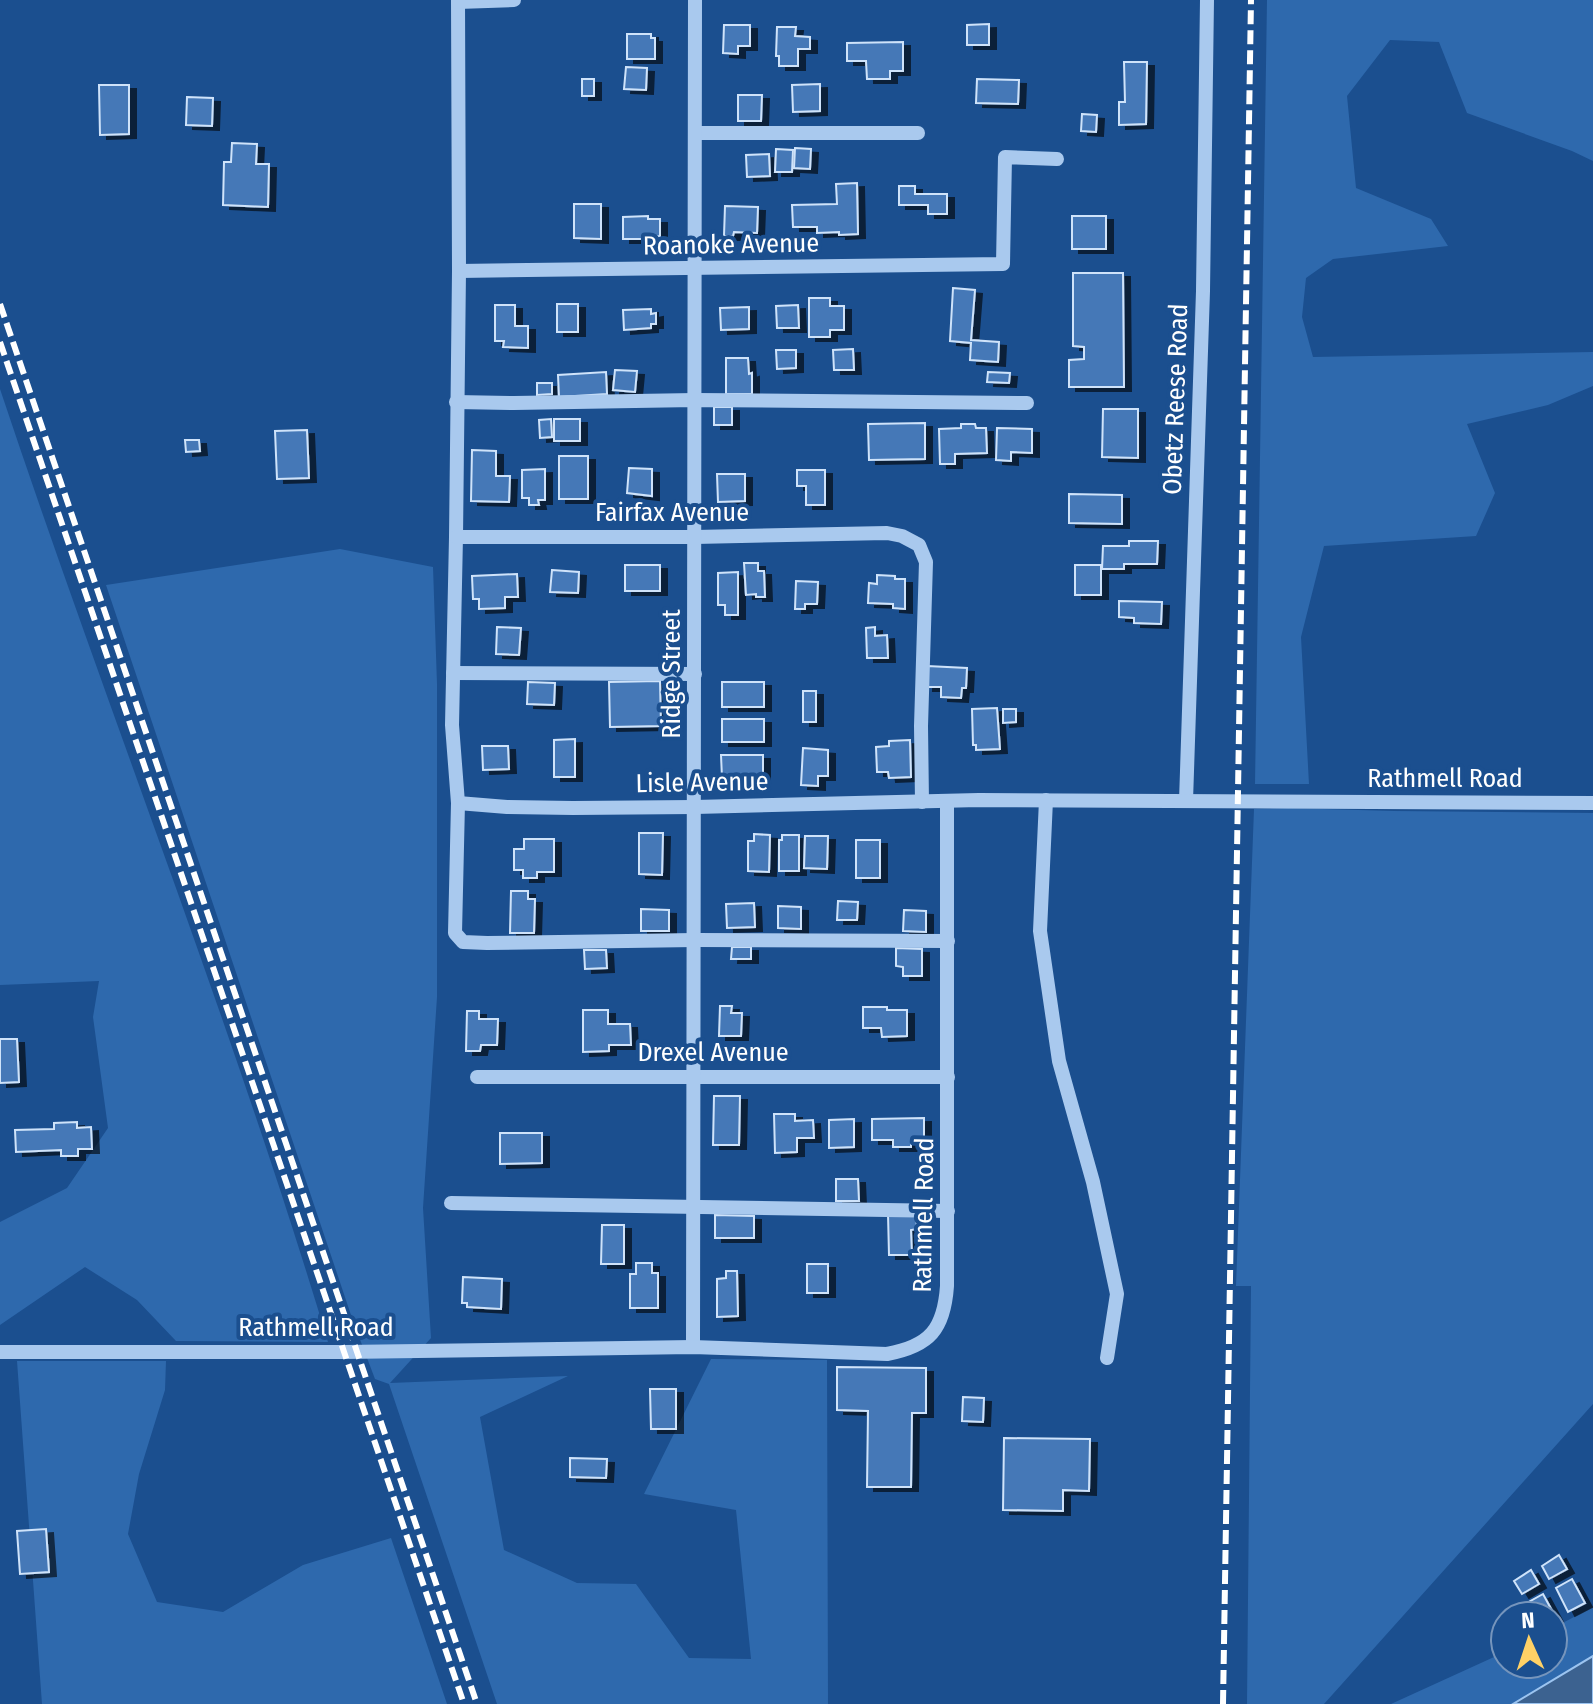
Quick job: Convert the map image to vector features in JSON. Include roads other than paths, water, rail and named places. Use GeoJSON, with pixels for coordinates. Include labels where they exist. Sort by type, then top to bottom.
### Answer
{"type":"FeatureCollection","features":[{"type":"Feature","properties":{"kind":"street"},"geometry":{"type":"LineString","coordinates":[[514,0],[458,1],[459,271],[452,725],[458,803],[455,933],[463,942],[948,941]]}},
{"type":"Feature","properties":{"kind":"street","name":"Ridge Street"},"geometry":{"type":"LineString","coordinates":[[693,1347],[695,0]]}},
{"type":"Feature","properties":{"kind":"street","name":"Obetz Reese Road"},"geometry":{"type":"LineString","coordinates":[[1186,801],[1203,291],[1207,0]]}},
{"type":"Feature","properties":{"kind":"street"},"geometry":{"type":"LineString","coordinates":[[695,133],[918,133]]}},
{"type":"Feature","properties":{"kind":"street","name":"Roanoke Avenue"},"geometry":{"type":"LineString","coordinates":[[459,271],[1003,264],[1005,157],[1057,159]]}},
{"type":"Feature","properties":{"kind":"street"},"geometry":{"type":"LineString","coordinates":[[456,402],[695,400],[1027,403]]}},
{"type":"Feature","properties":{"kind":"street","name":"Fairfax Avenue"},"geometry":{"type":"LineString","coordinates":[[456,537],[887,533],[902,536],[919,545],[926,562],[922,802]]}},
{"type":"Feature","properties":{"kind":"street"},"geometry":{"type":"LineString","coordinates":[[453,673],[695,674]]}},
{"type":"Feature","properties":{"kind":"street"},"geometry":{"type":"LineString","coordinates":[[1046,800],[1040,931],[1059,1061],[1093,1182],[1117,1294],[1107,1358]]}},
{"type":"Feature","properties":{"kind":"street","name":"Rathmell Road"},"geometry":{"type":"LineString","coordinates":[[0,1352],[345,1352],[693,1347],[887,1354],[912,1348],[933,1332],[945,1310],[947,1286],[947,801],[1593,803]]}},
{"type":"Feature","properties":{"kind":"street","name":"Lisle Avenue"},"geometry":{"type":"LineString","coordinates":[[458,803],[507,807],[695,807],[947,801]]}},
{"type":"Feature","properties":{"kind":"street","name":"Drexel Avenue"},"geometry":{"type":"LineString","coordinates":[[477,1077],[948,1077]]}},
{"type":"Feature","properties":{"kind":"street"},"geometry":{"type":"LineString","coordinates":[[451,1203],[948,1211]]}},
{"type":"Feature","properties":{"kind":"railway"},"geometry":{"type":"LineString","coordinates":[[1223,1704],[1251,0]]}},
{"type":"Feature","properties":{"kind":"railway"},"geometry":{"type":"LineString","coordinates":[[0,304],[477,1704]]}},
{"type":"Feature","properties":{"kind":"railway"},"geometry":{"type":"LineString","coordinates":[[0,342],[464,1704]]}}]}
